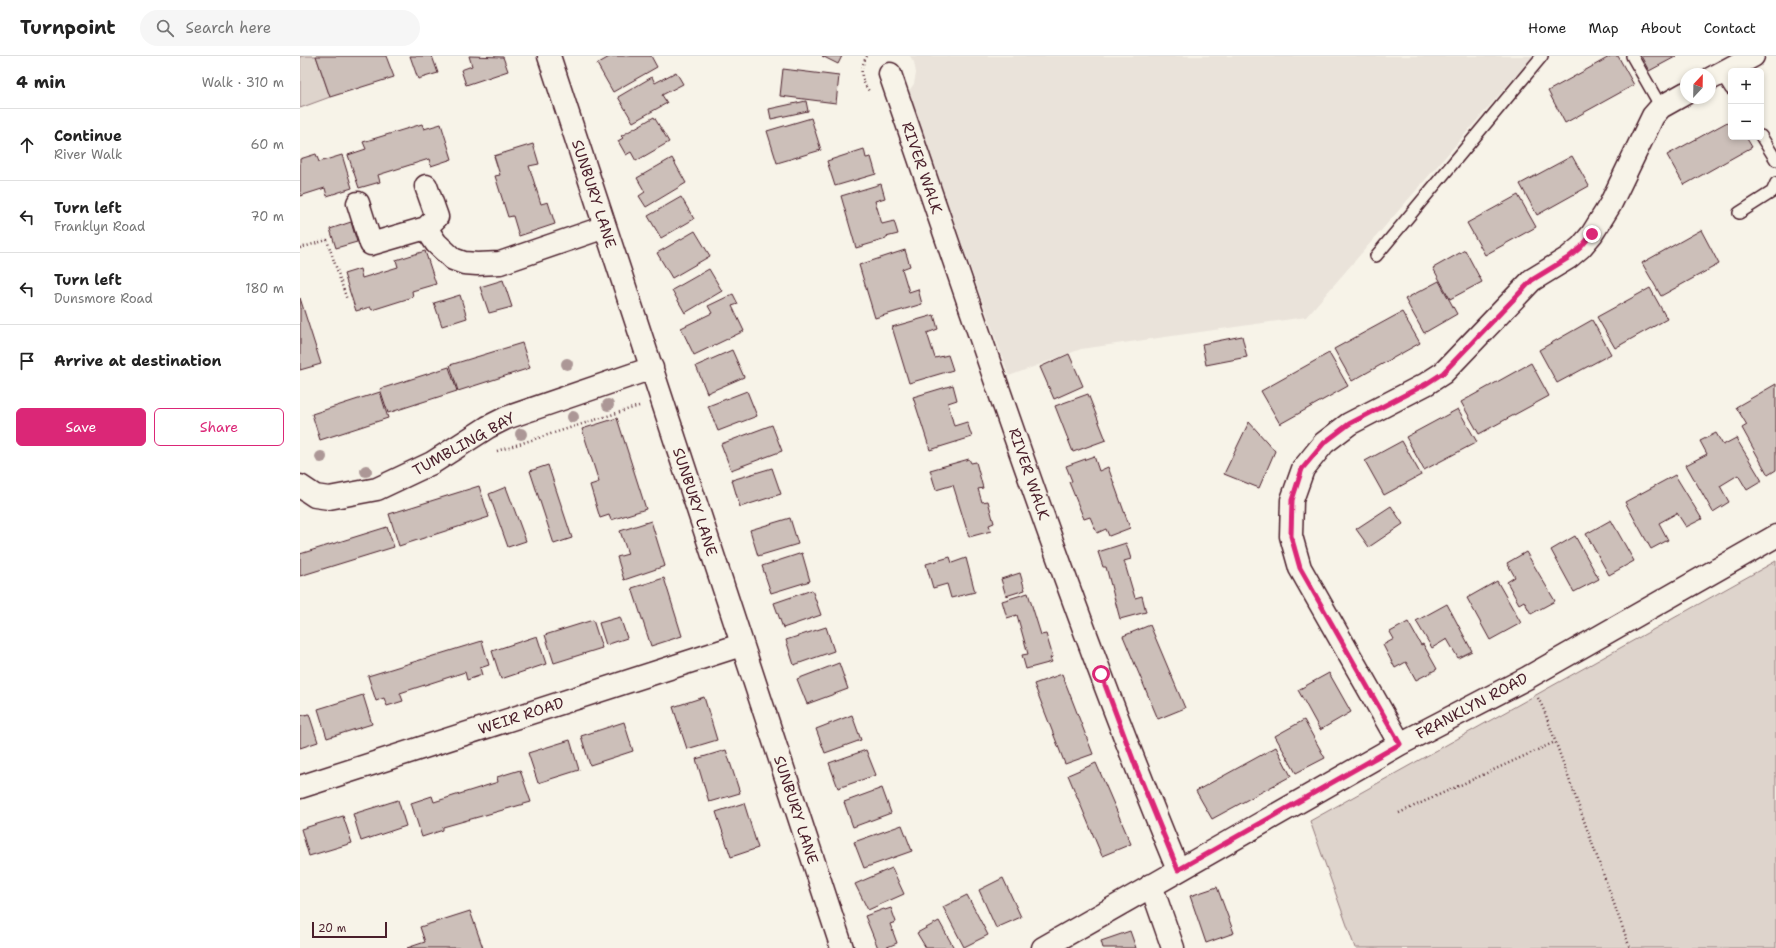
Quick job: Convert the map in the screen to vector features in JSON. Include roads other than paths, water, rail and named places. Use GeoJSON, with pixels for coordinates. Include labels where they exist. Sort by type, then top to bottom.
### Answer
{"type":"FeatureCollection","features":[{"type":"Feature","properties":{"kind":"street","name":"SUNBURY LANE"},"geometry":{"type":"LineString","coordinates":[[549,56],[652,368],[741,645],[842,948]]}},
{"type":"Feature","properties":{"kind":"street"},"geometry":{"type":"LineString","coordinates":[[1721,81],[1753,56]]}},
{"type":"Feature","properties":{"kind":"street","name":"RIVER WALK"},"geometry":{"type":"LineString","coordinates":[[890,74],[1028,474],[1137,770],[1178,870]]}},
{"type":"Feature","properties":{"kind":"street"},"geometry":{"type":"LineString","coordinates":[[1400,744],[1300,568],[1291,536],[1292,500],[1302,469],[1324,443],[1349,424],[1426,384],[1443,373],[1532,280],[1568,258],[1581,247],[1592,234],[1610,205],[1653,116],[1661,107],[1680,96]]}},
{"type":"Feature","properties":{"kind":"street"},"geometry":{"type":"LineString","coordinates":[[358,203],[371,244],[426,228],[437,217],[426,186]]}},
{"type":"Feature","properties":{"kind":"street"},"geometry":{"type":"LineString","coordinates":[[426,228],[436,243],[453,259],[464,263],[477,264],[500,263],[605,227]]}},
{"type":"Feature","properties":{"kind":"street","name":"TUMBLING BAY"},"geometry":{"type":"LineString","coordinates":[[300,486],[315,496],[329,498],[377,489],[432,463],[488,427],[506,418],[652,368]]}},
{"type":"Feature","properties":{"kind":"street","name":"FRANKLYN ROAD"},"geometry":{"type":"LineString","coordinates":[[1043,948],[1400,744],[1527,678],[1776,536]]}},
{"type":"Feature","properties":{"kind":"street","name":"WEIR ROAD"},"geometry":{"type":"LineString","coordinates":[[300,787],[741,645]]}},
{"type":"Feature","properties":{"kind":"street"},"geometry":{"type":"LineString","coordinates":[[1151,885],[1173,948]]}},
{"type":"Feature","properties":{"kind":"lane"},"geometry":{"type":"LineString","coordinates":[[1376,256],[1542,56]]}},
{"type":"Feature","properties":{"kind":"lane"},"geometry":{"type":"LineString","coordinates":[[1632,56],[1661,107]]}},
{"type":"Feature","properties":{"kind":"lane"},"geometry":{"type":"LineString","coordinates":[[1764,140],[1776,160]]}},
{"type":"Feature","properties":{"kind":"lane"},"geometry":{"type":"LineString","coordinates":[[1739,213],[1772,192],[1776,182]]}}]}
